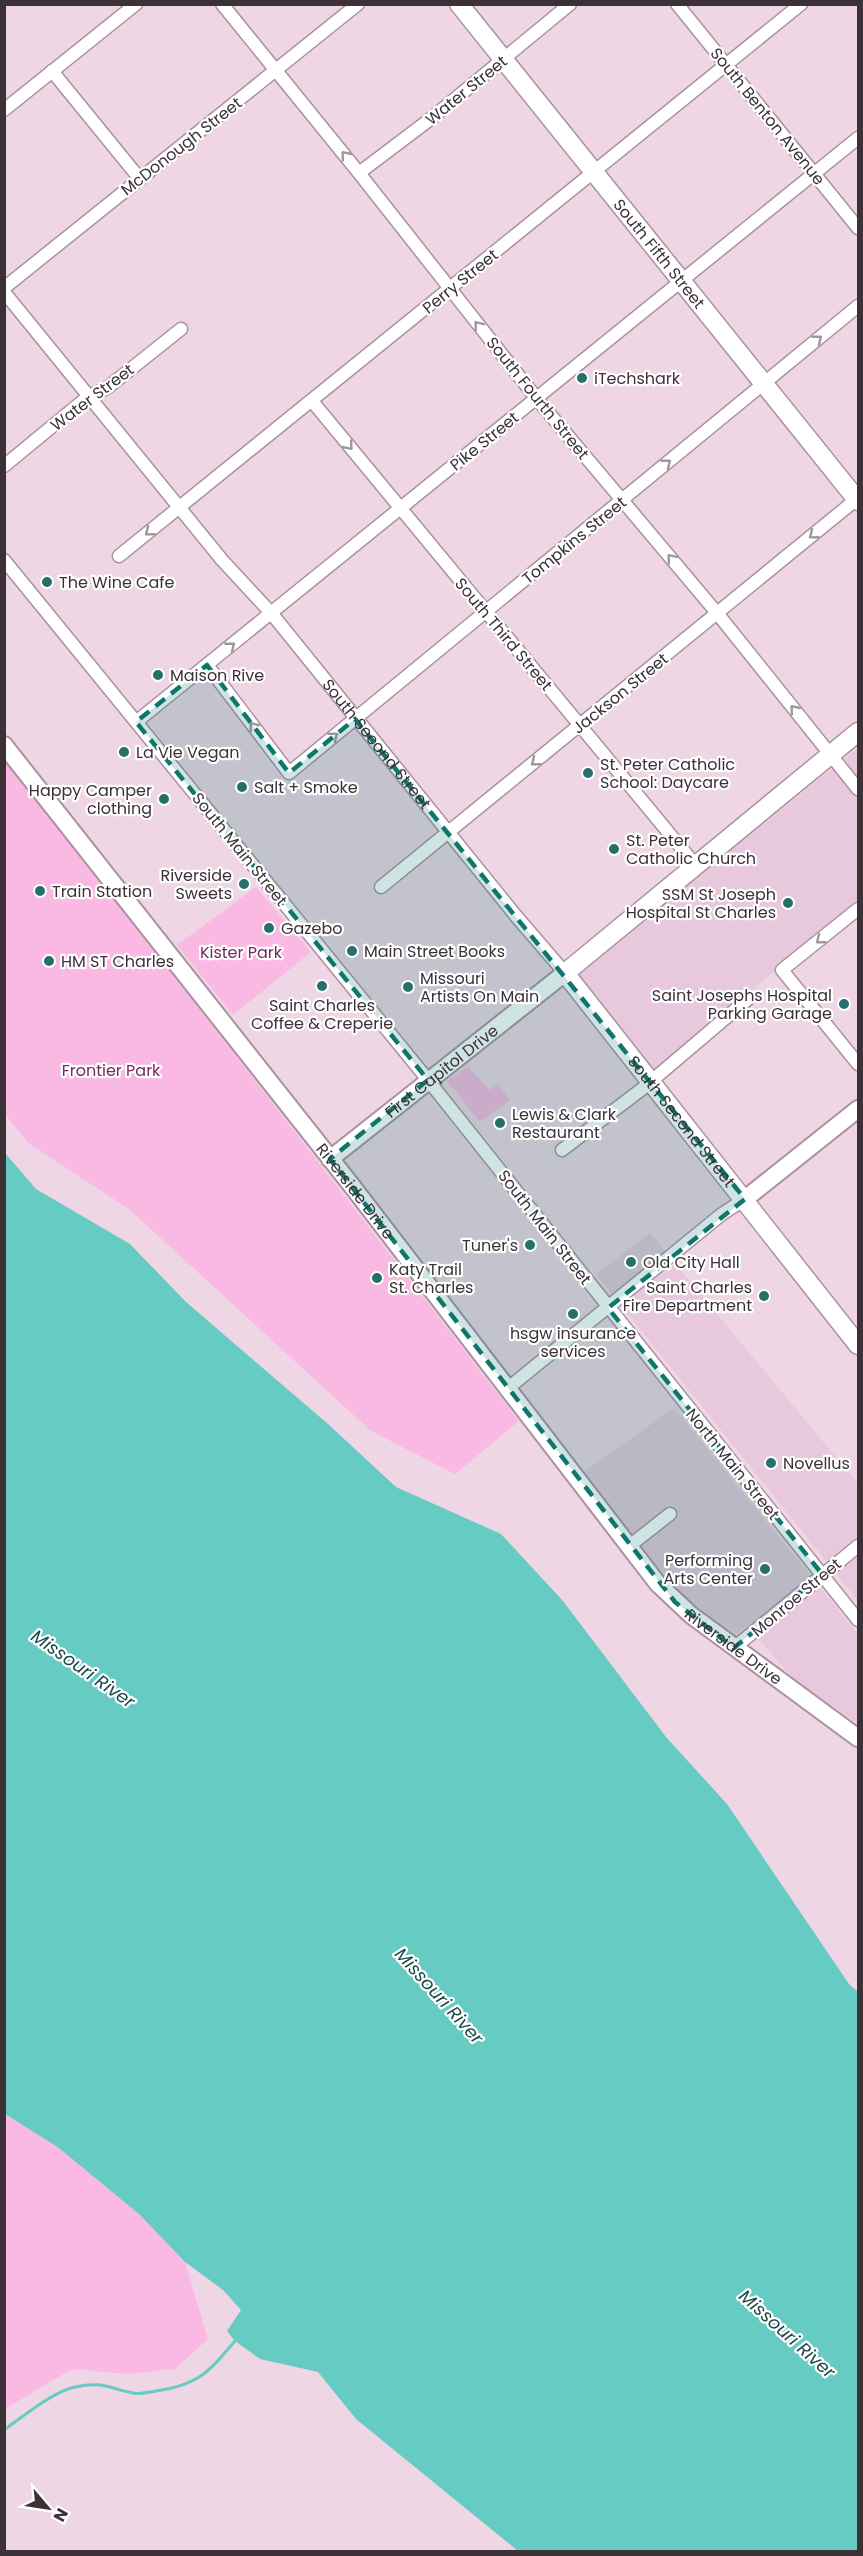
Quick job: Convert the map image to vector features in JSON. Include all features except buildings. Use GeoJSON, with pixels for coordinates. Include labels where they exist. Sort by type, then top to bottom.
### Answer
{"type":"FeatureCollection","features":[{"type":"Feature","properties":{"kind":"main road","name":"South Fifth Street"},"geometry":{"type":"LineString","coordinates":[[459,4],[858,499]]}},
{"type":"Feature","properties":{"kind":"main road","name":"First Capitol Drive"},"geometry":{"type":"LineString","coordinates":[[565,973],[697,867],[858,732]]}},
{"type":"Feature","properties":{"kind":"main road","name":"South Second Street"},"geometry":{"type":"LineString","coordinates":[[565,973],[858,1345]]}},
{"type":"Feature","properties":{"kind":"street"},"geometry":{"type":"LineString","coordinates":[[4,110],[136,4]]}},
{"type":"Feature","properties":{"kind":"street","name":"South Fourth Street"},"geometry":{"type":"LineString","coordinates":[[222,4],[537,399],[717,613],[858,789]]}},
{"type":"Feature","properties":{"kind":"street","name":"McDonough Street"},"geometry":{"type":"LineString","coordinates":[[4,290],[358,4]]}},
{"type":"Feature","properties":{"kind":"street","name":"Water Street"},"geometry":{"type":"LineString","coordinates":[[359,173],[433,117],[570,4]]}},
{"type":"Feature","properties":{"kind":"street","name":"South Benton Avenue"},"geometry":{"type":"LineString","coordinates":[[677,4],[858,228]]}},
{"type":"Feature","properties":{"kind":"street","name":"Perry Street"},"geometry":{"type":"LineString","coordinates":[[119,556],[728,66],[801,4]]}},
{"type":"Feature","properties":{"kind":"street"},"geometry":{"type":"LineString","coordinates":[[52,71],[140,179]]}},
{"type":"Feature","properties":{"kind":"street","name":"Pike Street"},"geometry":{"type":"LineString","coordinates":[[136,722],[858,138]]}},
{"type":"Feature","properties":{"kind":"street","name":"South Second Street"},"geometry":{"type":"LineString","coordinates":[[4,290],[222,560],[272,614],[448,833],[565,973]]}},
{"type":"Feature","properties":{"kind":"street","name":"Tompkins Street"},"geometry":{"type":"LineString","coordinates":[[207,665],[288,773],[858,306]]}},
{"type":"Feature","properties":{"kind":"street","name":"Water Street"},"geometry":{"type":"LineString","coordinates":[[4,466],[89,396],[107,388],[181,329]]}},
{"type":"Feature","properties":{"kind":"street","name":"South Third Street"},"geometry":{"type":"LineString","coordinates":[[312,401],[697,867]]}},
{"type":"Feature","properties":{"kind":"street","name":"Jackson Street"},"geometry":{"type":"LineString","coordinates":[[381,887],[858,499]]}},
{"type":"Feature","properties":{"kind":"street","name":"South Main Street"},"geometry":{"type":"LineString","coordinates":[[4,560],[429,1082],[609,1308]]}},
{"type":"Feature","properties":{"kind":"street","name":"Riverside Drive"},"geometry":{"type":"LineString","coordinates":[[4,745],[330,1158],[628,1547],[675,1602],[858,1738]]}},
{"type":"Feature","properties":{"kind":"street"},"geometry":{"type":"LineString","coordinates":[[858,909],[782,970],[858,1064]]}},
{"type":"Feature","properties":{"kind":"street","name":"First Capitol Drive"},"geometry":{"type":"LineString","coordinates":[[330,1158],[565,973]]}},
{"type":"Feature","properties":{"kind":"street"},"geometry":{"type":"LineString","coordinates":[[562,1150],[650,1081],[747,999]]}},
{"type":"Feature","properties":{"kind":"street"},"geometry":{"type":"LineString","coordinates":[[507,1389],[722,1214],[745,1199],[858,1109]]}},
{"type":"Feature","properties":{"kind":"street","name":"North Main Street"},"geometry":{"type":"LineString","coordinates":[[609,1308],[858,1620]]}},
{"type":"Feature","properties":{"kind":"street"},"geometry":{"type":"LineString","coordinates":[[628,1547],[670,1514]]}},
{"type":"Feature","properties":{"kind":"street","name":"Monroe Street"},"geometry":{"type":"LineString","coordinates":[[734,1648],[858,1546]]}},
{"type":"Feature","properties":{"kind":"highlighted area"},"geometry":{"type":"Polygon","coordinates":[[[207,665],[289,773],[355,719],[745,1199],[608,1308],[822,1574],[734,1648],[675,1602],[330,1159],[428,1080],[136,722],[207,665]]]}},
{"type":"Feature","properties":{"kind":"shaded area"},"geometry":{"type":"Polygon","coordinates":[[[858,748],[858,903],[654,1070],[577,974],[858,748]]]}},
{"type":"Feature","properties":{"kind":"shaded area"},"geometry":{"type":"Polygon","coordinates":[[[650,1233],[858,1484],[858,1601],[596,1274],[650,1233]]]}},
{"type":"Feature","properties":{"kind":"shaded area"},"geometry":{"type":"Polygon","coordinates":[[[674,1408],[858,1634],[858,1724],[793,1678],[747,1626],[735,1634],[687,1599],[627,1533],[584,1472],[674,1408]]]}},
{"type":"Feature","properties":{"kind":"green space","name":"Frontier Park"},"geometry":{"type":"Polygon","coordinates":[[[4,757],[519,1421],[455,1474],[371,1431],[129,1209],[28,1143],[5,1114],[4,757]]]}},
{"type":"Feature","properties":{"kind":"green space","name":"Kister Park"},"geometry":{"type":"Polygon","coordinates":[[[256,887],[311,952],[233,1015],[177,945],[256,887]]]}},
{"type":"Feature","properties":{"kind":"green space"},"geometry":{"type":"Polygon","coordinates":[[[468,1066],[489,1090],[497,1084],[510,1100],[480,1122],[447,1081],[468,1066]]]}},
{"type":"Feature","properties":{"kind":"green space"},"geometry":{"type":"Polygon","coordinates":[[[4,2114],[59,2148],[140,2215],[185,2262],[208,2339],[175,2369],[127,2374],[72,2369],[5,2409],[4,2114]]]}},
{"type":"Feature","properties":{"kind":"water","name":"Missouri River"},"geometry":{"type":"Polygon","coordinates":[[[5,1153],[36,1189],[130,1244],[186,1302],[328,1424],[396,1487],[501,1534],[563,1601],[666,1737],[727,1804],[849,1984],[858,1992],[858,2551],[518,2551],[356,2419],[318,2372],[260,2359],[235,2341],[227,2331],[241,2310],[223,2290],[185,2262],[140,2215],[59,2148],[5,2114],[5,1153]]]}},
{"type":"Feature","properties":{"kind":"waterway"},"geometry":{"type":"LineString","coordinates":[[4,2430],[48,2399],[67,2389],[99,2385],[139,2394],[182,2385],[201,2376],[235,2341]]}},
{"type":"Feature","properties":{"kind":"place","name":"iTechshark"},"geometry":{"type":"Point","coordinates":[582,378]}},
{"type":"Feature","properties":{"kind":"place","name":"The Wine Cafe"},"geometry":{"type":"Point","coordinates":[47,582]}},
{"type":"Feature","properties":{"kind":"place","name":"Maison Rive"},"geometry":{"type":"Point","coordinates":[158,675]}},
{"type":"Feature","properties":{"kind":"place","name":"La Vie Vegan"},"geometry":{"type":"Point","coordinates":[124,752]}},
{"type":"Feature","properties":{"kind":"place","name":"St. Peter Catholic School: Daycare"},"geometry":{"type":"Point","coordinates":[588,773]}},
{"type":"Feature","properties":{"kind":"place","name":"Salt + Smoke"},"geometry":{"type":"Point","coordinates":[242,787]}},
{"type":"Feature","properties":{"kind":"place","name":"Happy Camper clothing"},"geometry":{"type":"Point","coordinates":[164,799]}},
{"type":"Feature","properties":{"kind":"place","name":"St. Peter Catholic Church"},"geometry":{"type":"Point","coordinates":[614,849]}},
{"type":"Feature","properties":{"kind":"place","name":"Riverside Sweets"},"geometry":{"type":"Point","coordinates":[244,884]}},
{"type":"Feature","properties":{"kind":"place","name":"Train Station"},"geometry":{"type":"Point","coordinates":[40,891]}},
{"type":"Feature","properties":{"kind":"place","name":"SSM St Joseph Hospital St Charles"},"geometry":{"type":"Point","coordinates":[788,903]}},
{"type":"Feature","properties":{"kind":"place","name":"Gazebo"},"geometry":{"type":"Point","coordinates":[269,928]}},
{"type":"Feature","properties":{"kind":"place","name":"Main Street Books"},"geometry":{"type":"Point","coordinates":[352,951]}},
{"type":"Feature","properties":{"kind":"place","name":"HM ST Charles"},"geometry":{"type":"Point","coordinates":[49,961]}},
{"type":"Feature","properties":{"kind":"place","name":"Saint Charles Coffee & Creperie"},"geometry":{"type":"Point","coordinates":[322,986]}},
{"type":"Feature","properties":{"kind":"place","name":"Missouri Artists On Main"},"geometry":{"type":"Point","coordinates":[408,987]}},
{"type":"Feature","properties":{"kind":"place","name":"Saint Josephs Hospital Parking Garage"},"geometry":{"type":"Point","coordinates":[844,1004]}},
{"type":"Feature","properties":{"kind":"place","name":"Lewis & Clark Restaurant"},"geometry":{"type":"Point","coordinates":[500,1123]}},
{"type":"Feature","properties":{"kind":"place","name":"Tuner's"},"geometry":{"type":"Point","coordinates":[530,1245]}},
{"type":"Feature","properties":{"kind":"place","name":"Old City Hall"},"geometry":{"type":"Point","coordinates":[631,1262]}},
{"type":"Feature","properties":{"kind":"place","name":"Katy Trail St. Charles"},"geometry":{"type":"Point","coordinates":[377,1278]}},
{"type":"Feature","properties":{"kind":"place","name":"Saint Charles Fire Department"},"geometry":{"type":"Point","coordinates":[764,1296]}},
{"type":"Feature","properties":{"kind":"place","name":"hsgw insurance services"},"geometry":{"type":"Point","coordinates":[573,1314]}},
{"type":"Feature","properties":{"kind":"place","name":"Novellus"},"geometry":{"type":"Point","coordinates":[771,1463]}},
{"type":"Feature","properties":{"kind":"place","name":"Performing Arts Center"},"geometry":{"type":"Point","coordinates":[765,1569]}}]}
